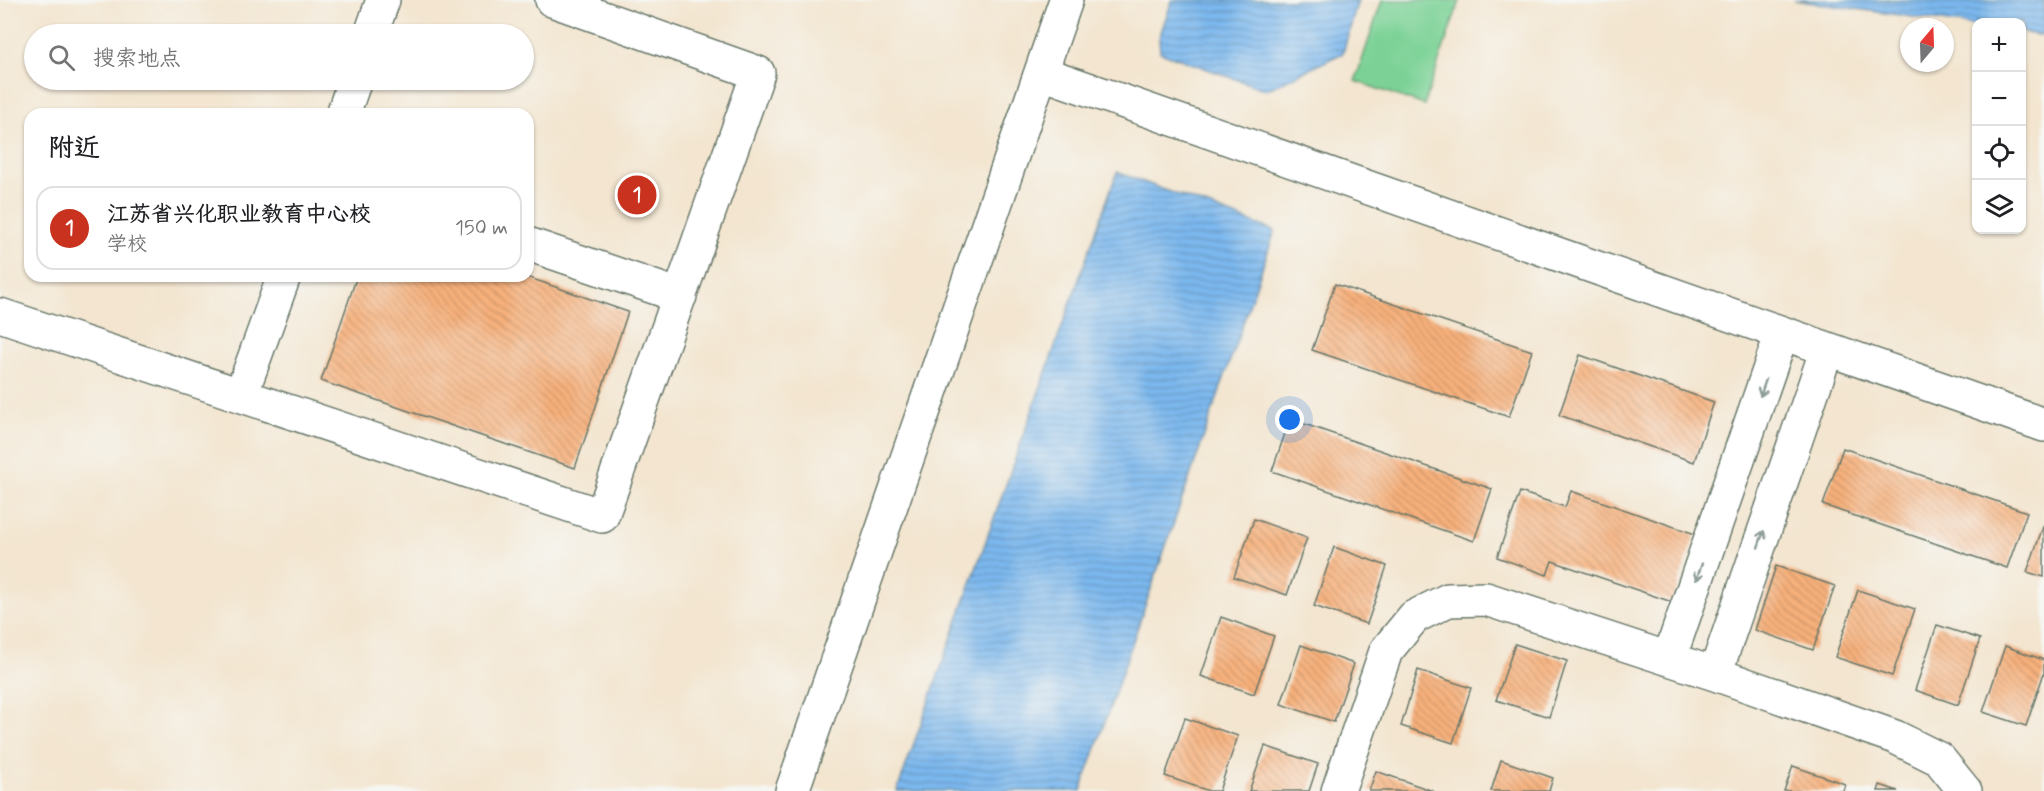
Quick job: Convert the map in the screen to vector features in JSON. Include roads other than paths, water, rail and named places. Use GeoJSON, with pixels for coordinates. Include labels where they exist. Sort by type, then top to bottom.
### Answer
{"type":"FeatureCollection","features":[{"type":"Feature","properties":{"kind":"street"},"geometry":{"type":"LineString","coordinates":[[375,24],[383,0]]}},
{"type":"Feature","properties":{"kind":"street"},"geometry":{"type":"LineString","coordinates":[[0,315],[602,516],[758,73],[552,0]]}},
{"type":"Feature","properties":{"kind":"street"},"geometry":{"type":"LineString","coordinates":[[792,791],[1066,0]]}},
{"type":"Feature","properties":{"kind":"street"},"geometry":{"type":"LineString","coordinates":[[1042,73],[2044,425]]}},
{"type":"Feature","properties":{"kind":"street"},"geometry":{"type":"LineString","coordinates":[[345,108],[351,90]]}},
{"type":"Feature","properties":{"kind":"street"},"geometry":{"type":"LineString","coordinates":[[534,246],[680,296]]}},
{"type":"Feature","properties":{"kind":"street"},"geometry":{"type":"LineString","coordinates":[[241,395],[282,282]]}},
{"type":"Feature","properties":{"kind":"street"},"geometry":{"type":"LineString","coordinates":[[1669,659],[1782,333]]}},
{"type":"Feature","properties":{"kind":"street"},"geometry":{"type":"LineString","coordinates":[[1714,674],[1827,349]]}},
{"type":"Feature","properties":{"kind":"street"},"geometry":{"type":"LineString","coordinates":[[1338,791],[1386,651],[1414,617],[1448,600],[1486,599],[1714,674],[1895,737],[1940,759],[1965,791]]}},
{"type":"Feature","properties":{"kind":"water"},"geometry":{"type":"Polygon","coordinates":[[[1172,0],[1358,0],[1343,53],[1266,90],[1160,52],[1159,38],[1172,0]]]}},
{"type":"Feature","properties":{"kind":"water"},"geometry":{"type":"Polygon","coordinates":[[[1793,0],[2044,0],[2044,36],[2026,33],[2026,18],[1972,18],[1972,25],[1954,23],[1954,18],[1920,18],[1793,0]]]}},
{"type":"Feature","properties":{"kind":"water"},"geometry":{"type":"Polygon","coordinates":[[[1117,172],[1275,231],[1081,791],[897,791],[1117,172]]]}},
{"type":"Feature","properties":{"kind":"place","name":"江苏省兴化职业教育中心校"},"geometry":{"type":"Point","coordinates":[637,195]}}]}
